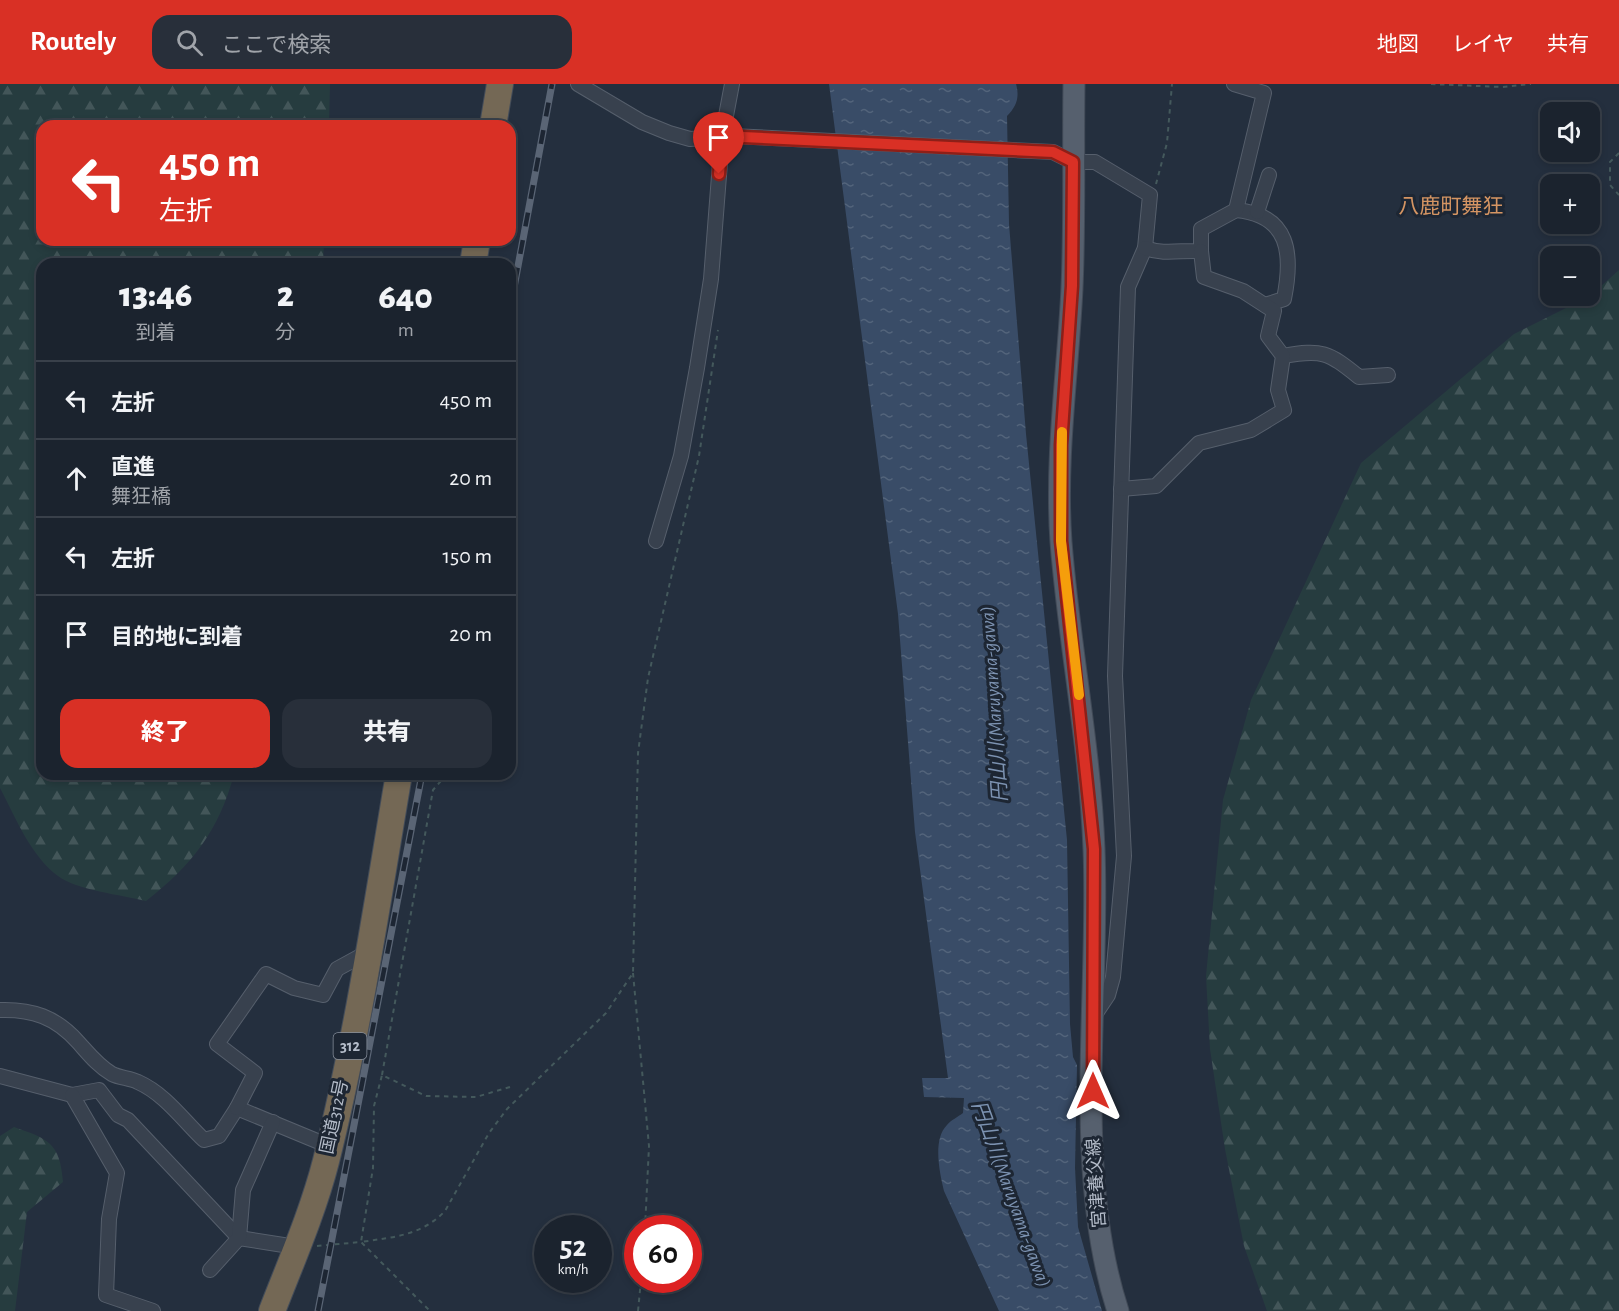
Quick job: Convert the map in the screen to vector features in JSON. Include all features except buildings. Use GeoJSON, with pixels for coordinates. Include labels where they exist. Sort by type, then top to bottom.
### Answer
{"type":"FeatureCollection","features":[{"type":"Feature","properties":{"kind":"highway"},"geometry":{"type":"LineString","coordinates":[[494,120],[500,84]]}},
{"type":"Feature","properties":{"kind":"highway","name":"国道312号"},"geometry":{"type":"LineString","coordinates":[[272,1311],[309,1214],[329,1146],[368,952],[398,780]]}},
{"type":"Feature","properties":{"kind":"main road","name":"宮津養父線"},"geometry":{"type":"LineString","coordinates":[[1074,84],[1072,286],[1061,445],[1061,541],[1094,849],[1093,1138],[1096,1193],[1102,1244],[1118,1311]]}},
{"type":"Feature","properties":{"kind":"street"},"geometry":{"type":"LineString","coordinates":[[578,84],[642,122],[690,139],[727,136],[1053,152],[1073,162],[1095,162],[1150,195],[1145,248],[1128,287],[1115,676],[1124,856],[1113,977],[1108,995],[1093,1017]]}},
{"type":"Feature","properties":{"kind":"street"},"geometry":{"type":"LineString","coordinates":[[656,541],[681,456],[697,368],[711,279],[732,84]]}},
{"type":"Feature","properties":{"kind":"street"},"geometry":{"type":"LineString","coordinates":[[1234,84],[1264,93],[1236,210]]}},
{"type":"Feature","properties":{"kind":"street"},"geometry":{"type":"LineString","coordinates":[[1257,212],[1269,175]]}},
{"type":"Feature","properties":{"kind":"street"},"geometry":{"type":"LineString","coordinates":[[1121,489],[1156,486],[1199,443],[1251,430],[1284,411],[1278,390],[1283,356],[1268,336],[1274,311],[1264,305],[1243,291],[1204,277],[1201,229],[1236,210],[1257,212],[1278,228],[1287,247],[1289,276],[1284,299],[1264,305]]}},
{"type":"Feature","properties":{"kind":"street"},"geometry":{"type":"LineString","coordinates":[[1145,248],[1162,254],[1179,250],[1201,251]]}},
{"type":"Feature","properties":{"kind":"street"},"geometry":{"type":"LineString","coordinates":[[1283,356],[1308,352],[1333,355],[1359,377],[1388,375]]}},
{"type":"Feature","properties":{"kind":"street"},"geometry":{"type":"LineString","coordinates":[[0,1010],[24,1009],[54,1021],[76,1039],[95,1061],[113,1075],[139,1082],[165,1099],[204,1140],[219,1136],[255,1073],[217,1044],[266,974],[294,988],[322,994],[337,969],[368,952]]}},
{"type":"Feature","properties":{"kind":"street"},"geometry":{"type":"LineString","coordinates":[[0,1076],[72,1095],[99,1090],[118,1115],[128,1120],[239,1238],[296,1247]]}},
{"type":"Feature","properties":{"kind":"street"},"geometry":{"type":"LineString","coordinates":[[72,1095],[117,1173],[109,1219],[106,1295],[153,1311]]}},
{"type":"Feature","properties":{"kind":"street"},"geometry":{"type":"LineString","coordinates":[[237,1107],[329,1146]]}},
{"type":"Feature","properties":{"kind":"street"},"geometry":{"type":"LineString","coordinates":[[210,1270],[239,1238],[243,1190],[273,1122]]}},
{"type":"Feature","properties":{"kind":"path"},"geometry":{"type":"LineString","coordinates":[[1150,195],[1156,185],[1167,143],[1172,84]]}},
{"type":"Feature","properties":{"kind":"path"},"geometry":{"type":"LineString","coordinates":[[1431,84],[1502,87],[1531,84]]}},
{"type":"Feature","properties":{"kind":"path"},"geometry":{"type":"LineString","coordinates":[[1619,153],[1610,162],[1610,185],[1619,195]]}},
{"type":"Feature","properties":{"kind":"path"},"geometry":{"type":"LineString","coordinates":[[646,1215],[649,1146],[633,973],[638,753],[645,699],[699,456],[718,329]]}},
{"type":"Feature","properties":{"kind":"path"},"geometry":{"type":"LineString","coordinates":[[361,1242],[373,1168],[374,1106],[382,1075],[433,790],[442,780]]}},
{"type":"Feature","properties":{"kind":"path"},"geometry":{"type":"LineString","coordinates":[[296,1247],[361,1242],[412,1234],[435,1222],[445,1211],[489,1133],[507,1109],[606,1013],[633,973]]}},
{"type":"Feature","properties":{"kind":"path"},"geometry":{"type":"LineString","coordinates":[[382,1075],[426,1096],[476,1097],[510,1087]]}},
{"type":"Feature","properties":{"kind":"path"},"geometry":{"type":"LineString","coordinates":[[361,1242],[430,1311]]}},
{"type":"Feature","properties":{"kind":"path"},"geometry":{"type":"LineString","coordinates":[[638,1311],[640,1293]]}},
{"type":"Feature","properties":{"kind":"green space"},"geometry":{"type":"Polygon","coordinates":[[[0,84],[330,84],[329,120],[36,120],[36,246],[324,246],[323,258],[36,258],[36,780],[232,780],[220,813],[201,846],[177,874],[146,901],[76,885],[58,876],[39,858],[0,788],[0,84]]]}},
{"type":"Feature","properties":{"kind":"green space"},"geometry":{"type":"Polygon","coordinates":[[[1619,270],[1619,1311],[1267,1311],[1244,1246],[1225,1149],[1210,1049],[1206,976],[1223,800],[1251,700],[1361,463],[1514,334],[1570,306],[1600,306],[1600,287],[1619,270]]]}},
{"type":"Feature","properties":{"kind":"green space"},"geometry":{"type":"Polygon","coordinates":[[[14,1127],[36,1135],[50,1144],[59,1158],[63,1182],[27,1212],[15,1311],[0,1311],[0,1136],[14,1127]]]}},
{"type":"Feature","properties":{"kind":"water","name":"円山川(Maruyama-gawa)"},"geometry":{"type":"Polygon","coordinates":[[[829,84],[1016,84],[1018,94],[1016,102],[1007,116],[1009,224],[1026,434],[1067,840],[1070,1024],[1073,1057],[1077,1065],[1075,1168],[1078,1227],[1102,1311],[999,1311],[942,1184],[938,1148],[942,1131],[963,1113],[964,1098],[924,1097],[922,1078],[948,1078],[915,832],[898,614],[829,84]]]}},
{"type":"Feature","properties":{"kind":"railway"},"geometry":{"type":"LineString","coordinates":[[516,277],[552,84]]}},
{"type":"Feature","properties":{"kind":"railway"},"geometry":{"type":"LineString","coordinates":[[318,1311],[421,780]]}},
{"type":"Feature","properties":{"kind":"slow traffic"},"geometry":{"type":"LineString","coordinates":[[1062,432],[1061,541],[1079,695]]}},
{"type":"Feature","properties":{"kind":"district","name":"八鹿町舞狂"},"geometry":{"type":"Point","coordinates":[1451,206]}},
{"type":"Feature","properties":{"kind":"route"},"geometry":{"type":"LineString","coordinates":[[719,174],[722,136],[1053,152],[1073,162],[1072,286],[1061,445],[1061,541],[1077,672],[1094,849],[1093,1091]]}}]}
